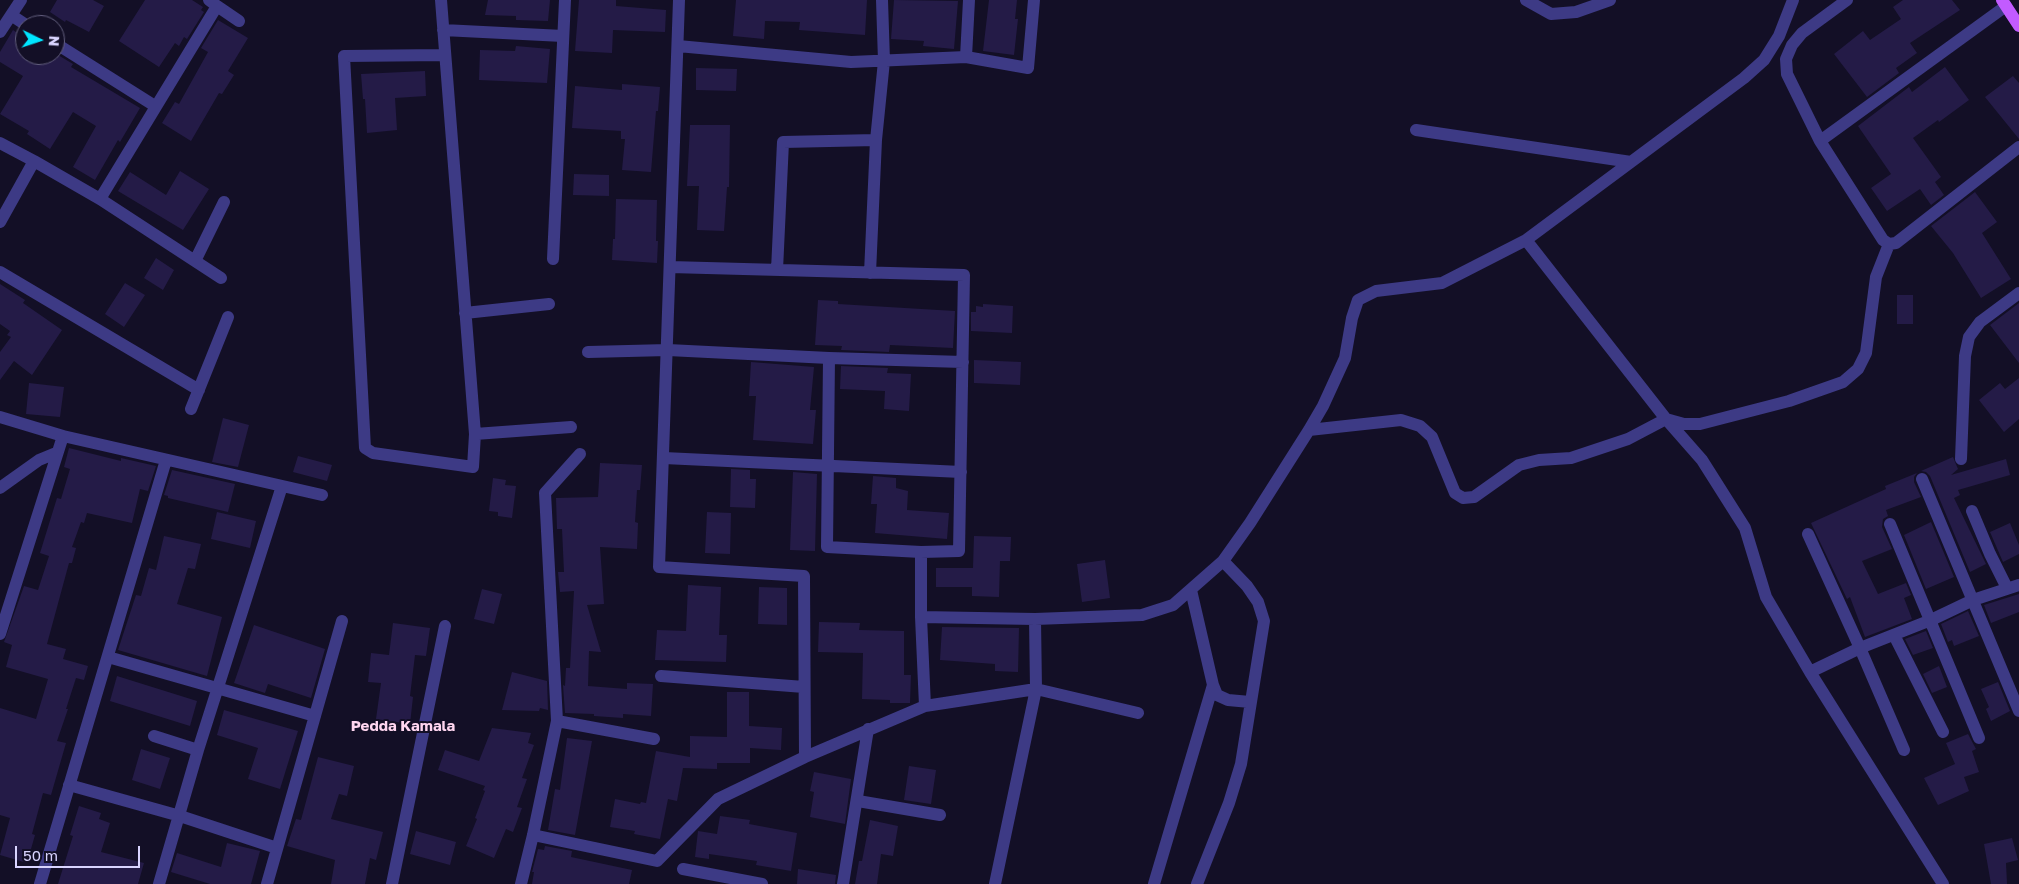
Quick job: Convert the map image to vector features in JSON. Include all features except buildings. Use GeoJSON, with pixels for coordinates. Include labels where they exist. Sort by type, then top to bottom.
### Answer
{"type":"FeatureCollection","features":[{"type":"Feature","properties":{"kind":"main road"},"geometry":{"type":"LineString","coordinates":[[2004,3],[2019,26]]}},
{"type":"Feature","properties":{"kind":"street"},"geometry":{"type":"LineString","coordinates":[[0,32],[21,0]]}},
{"type":"Feature","properties":{"kind":"street"},"geometry":{"type":"LineString","coordinates":[[441,0],[475,434],[473,468],[373,453],[365,448],[344,56],[444,55]]}},
{"type":"Feature","properties":{"kind":"street"},"geometry":{"type":"LineString","coordinates":[[553,259],[565,0]]}},
{"type":"Feature","properties":{"kind":"street"},"geometry":{"type":"LineString","coordinates":[[679,0],[659,566],[804,576],[805,757]]}},
{"type":"Feature","properties":{"kind":"street"},"geometry":{"type":"LineString","coordinates":[[870,273],[876,140],[884,61],[882,0]]}},
{"type":"Feature","properties":{"kind":"street"},"geometry":{"type":"LineString","coordinates":[[966,58],[969,0]]}},
{"type":"Feature","properties":{"kind":"street"},"geometry":{"type":"LineString","coordinates":[[678,46],[851,62],[966,58],[1028,68],[1034,0]]}},
{"type":"Feature","properties":{"kind":"street"},"geometry":{"type":"LineString","coordinates":[[1526,0],[1551,14],[1576,12],[1610,0]]}},
{"type":"Feature","properties":{"kind":"street"},"geometry":{"type":"LineString","coordinates":[[921,617],[1036,619],[1142,615],[1173,605],[1223,561],[1255,516],[1309,430],[1323,406],[1345,358],[1352,318],[1358,300],[1376,291],[1442,283],[1526,240],[1744,78],[1764,60],[1779,36],[1792,0]]}},
{"type":"Feature","properties":{"kind":"street"},"geometry":{"type":"LineString","coordinates":[[1847,0],[1802,33],[1792,45],[1786,59],[1787,74],[1820,141],[1883,240],[1888,244],[1896,243],[2019,147]]}},
{"type":"Feature","properties":{"kind":"street"},"geometry":{"type":"LineString","coordinates":[[100,199],[213,3],[239,21]]}},
{"type":"Feature","properties":{"kind":"street"},"geometry":{"type":"LineString","coordinates":[[1820,141],[2004,3]]}},
{"type":"Feature","properties":{"kind":"street"},"geometry":{"type":"LineString","coordinates":[[11,16],[15,18]]}},
{"type":"Feature","properties":{"kind":"street"},"geometry":{"type":"LineString","coordinates":[[443,30],[563,36]]}},
{"type":"Feature","properties":{"kind":"street"},"geometry":{"type":"LineString","coordinates":[[65,49],[155,106]]}},
{"type":"Feature","properties":{"kind":"street"},"geometry":{"type":"LineString","coordinates":[[1416,130],[1631,162]]}},
{"type":"Feature","properties":{"kind":"street"},"geometry":{"type":"LineString","coordinates":[[777,270],[782,142],[876,140]]}},
{"type":"Feature","properties":{"kind":"street"},"geometry":{"type":"LineString","coordinates":[[0,143],[100,199],[221,278]]}},
{"type":"Feature","properties":{"kind":"street"},"geometry":{"type":"LineString","coordinates":[[0,222],[34,161]]}},
{"type":"Feature","properties":{"kind":"street"},"geometry":{"type":"LineString","coordinates":[[195,261],[224,202]]}},
{"type":"Feature","properties":{"kind":"street"},"geometry":{"type":"LineString","coordinates":[[1526,240],[1666,419],[1702,460],[1745,528],[1766,597],[1810,672],[1943,884]]}},
{"type":"Feature","properties":{"kind":"street"},"geometry":{"type":"LineString","coordinates":[[1309,430],[1401,420],[1420,426],[1432,438],[1455,493],[1463,498],[1474,497],[1519,465],[1539,460],[1571,458],[1628,439],[1666,419],[1684,424],[1700,424],[1789,401],[1843,382],[1858,370],[1866,353],[1876,277],[1888,244]]}},
{"type":"Feature","properties":{"kind":"street"},"geometry":{"type":"LineString","coordinates":[[670,267],[964,275],[959,551],[922,552],[827,547],[829,358]]}},
{"type":"Feature","properties":{"kind":"street"},"geometry":{"type":"LineString","coordinates":[[0,272],[199,390]]}},
{"type":"Feature","properties":{"kind":"street"},"geometry":{"type":"LineString","coordinates":[[1961,459],[1965,356],[1970,337],[1980,322],[2019,293]]}},
{"type":"Feature","properties":{"kind":"street"},"geometry":{"type":"LineString","coordinates":[[465,313],[549,304]]}},
{"type":"Feature","properties":{"kind":"street"},"geometry":{"type":"LineString","coordinates":[[192,409],[228,318]]}},
{"type":"Feature","properties":{"kind":"street"},"geometry":{"type":"LineString","coordinates":[[588,352],[668,350],[963,362]]}},
{"type":"Feature","properties":{"kind":"street"},"geometry":{"type":"LineString","coordinates":[[0,417],[63,436],[322,495]]}},
{"type":"Feature","properties":{"kind":"street"},"geometry":{"type":"LineString","coordinates":[[475,434],[571,427]]}},
{"type":"Feature","properties":{"kind":"street"},"geometry":{"type":"LineString","coordinates":[[0,634],[56,453],[63,436]]}},
{"type":"Feature","properties":{"kind":"street"},"geometry":{"type":"LineString","coordinates":[[0,488],[39,460],[56,453]]}},
{"type":"Feature","properties":{"kind":"street"},"geometry":{"type":"LineString","coordinates":[[520,884],[533,835],[557,721],[545,493],[580,454]]}},
{"type":"Feature","properties":{"kind":"street"},"geometry":{"type":"LineString","coordinates":[[664,458],[961,472]]}},
{"type":"Feature","properties":{"kind":"street"},"geometry":{"type":"LineString","coordinates":[[40,884],[166,460]]}},
{"type":"Feature","properties":{"kind":"street"},"geometry":{"type":"LineString","coordinates":[[1922,479],[2019,711]]}},
{"type":"Feature","properties":{"kind":"street"},"geometry":{"type":"LineString","coordinates":[[159,884],[198,750],[282,486]]}},
{"type":"Feature","properties":{"kind":"street"},"geometry":{"type":"LineString","coordinates":[[1810,672],[1860,648],[1931,620],[1973,600],[2013,586],[1990,554],[1972,511]]}},
{"type":"Feature","properties":{"kind":"street"},"geometry":{"type":"LineString","coordinates":[[1890,524],[1979,738]]}},
{"type":"Feature","properties":{"kind":"street"},"geometry":{"type":"LineString","coordinates":[[1808,534],[1904,750]]}},
{"type":"Feature","properties":{"kind":"street"},"geometry":{"type":"LineString","coordinates":[[922,552],[921,617],[925,706]]}},
{"type":"Feature","properties":{"kind":"street"},"geometry":{"type":"LineString","coordinates":[[1197,884],[1229,802],[1241,764],[1264,621],[1258,602],[1248,586],[1223,561]]}},
{"type":"Feature","properties":{"kind":"street"},"geometry":{"type":"LineString","coordinates":[[1191,590],[1217,695],[1228,700],[1250,702]]}},
{"type":"Feature","properties":{"kind":"street"},"geometry":{"type":"LineString","coordinates":[[995,884],[1036,689],[1036,619]]}},
{"type":"Feature","properties":{"kind":"street"},"geometry":{"type":"LineString","coordinates":[[267,884],[342,620]]}},
{"type":"Feature","properties":{"kind":"street"},"geometry":{"type":"LineString","coordinates":[[392,884],[445,626]]}},
{"type":"Feature","properties":{"kind":"street"},"geometry":{"type":"LineString","coordinates":[[1894,635],[1943,732]]}},
{"type":"Feature","properties":{"kind":"street"},"geometry":{"type":"LineString","coordinates":[[108,657],[315,716]]}},
{"type":"Feature","properties":{"kind":"street"},"geometry":{"type":"LineString","coordinates":[[661,676],[804,687]]}},
{"type":"Feature","properties":{"kind":"street"},"geometry":{"type":"LineString","coordinates":[[1154,884],[1213,685]]}},
{"type":"Feature","properties":{"kind":"street"},"geometry":{"type":"LineString","coordinates":[[533,835],[657,861],[718,799],[805,757],[925,706],[1036,689],[1138,713]]}},
{"type":"Feature","properties":{"kind":"street"},"geometry":{"type":"LineString","coordinates":[[557,721],[654,739]]}},
{"type":"Feature","properties":{"kind":"street"},"geometry":{"type":"LineString","coordinates":[[843,884],[858,802],[868,729]]}},
{"type":"Feature","properties":{"kind":"street"},"geometry":{"type":"LineString","coordinates":[[154,736],[198,750]]}},
{"type":"Feature","properties":{"kind":"street"},"geometry":{"type":"LineString","coordinates":[[69,785],[180,816],[277,848]]}},
{"type":"Feature","properties":{"kind":"street"},"geometry":{"type":"LineString","coordinates":[[858,802],[940,815]]}},
{"type":"Feature","properties":{"kind":"street"},"geometry":{"type":"LineString","coordinates":[[683,869],[738,882],[762,884]]}},
{"type":"Feature","properties":{"kind":"district","name":"Pedda Kamala"},"geometry":{"type":"Point","coordinates":[403,726]}}]}
